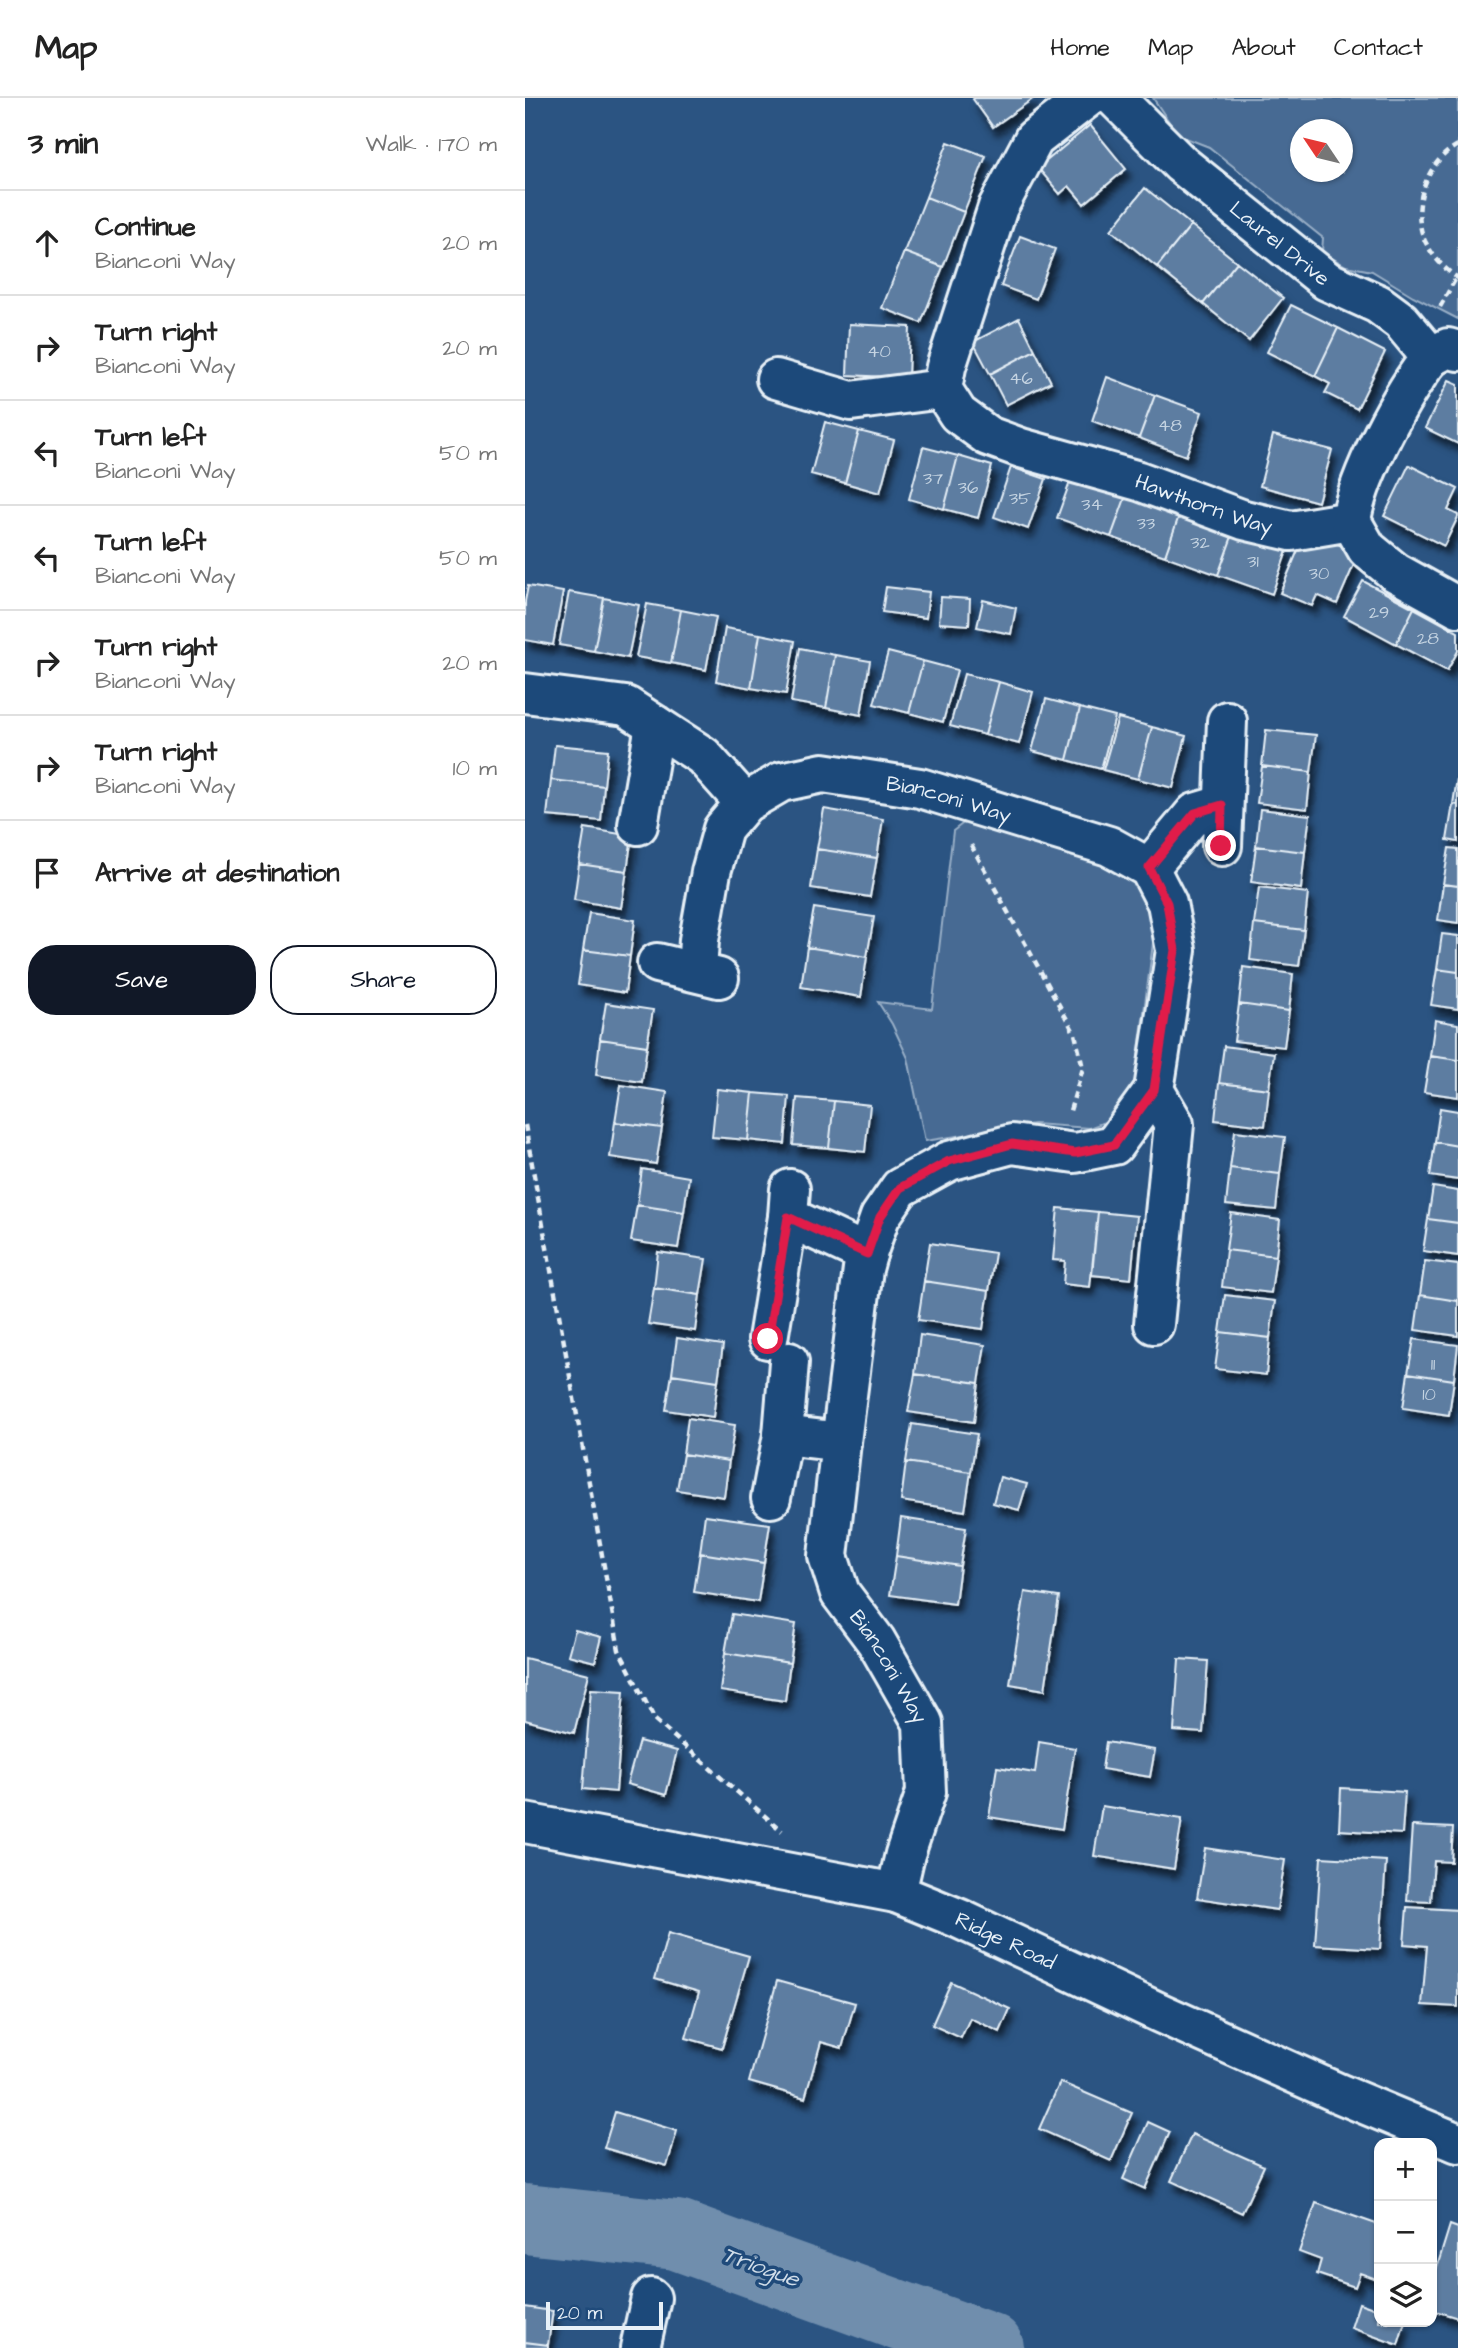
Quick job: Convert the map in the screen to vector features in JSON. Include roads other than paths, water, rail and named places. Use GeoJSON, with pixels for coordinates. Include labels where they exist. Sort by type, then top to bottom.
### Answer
{"type":"FeatureCollection","features":[{"type":"Feature","properties":{"kind":"street"},"geometry":{"type":"LineString","coordinates":[[776,379],[851,401],[942,389],[946,367],[998,207],[1034,139],[1087,98]]}},
{"type":"Feature","properties":{"kind":"street","name":"Laurel Drive"},"geometry":{"type":"LineString","coordinates":[[1115,98],[1191,172],[1327,281],[1378,304],[1444,354]]}},
{"type":"Feature","properties":{"kind":"street"},"geometry":{"type":"LineString","coordinates":[[1444,354],[1417,374],[1379,445],[1354,503],[1351,521],[1367,549],[1376,557],[1395,572],[1458,607]]}},
{"type":"Feature","properties":{"kind":"street","name":"Hawthorn Way"},"geometry":{"type":"LineString","coordinates":[[942,389],[958,414],[988,436],[1139,481],[1244,520],[1291,531],[1351,521]]}},
{"type":"Feature","properties":{"kind":"street"},"geometry":{"type":"LineString","coordinates":[[525,693],[626,706],[703,756],[745,803]]}},
{"type":"Feature","properties":{"kind":"street"},"geometry":{"type":"LineString","coordinates":[[1221,846],[1227,721]]}},
{"type":"Feature","properties":{"kind":"street"},"geometry":{"type":"LineString","coordinates":[[638,825],[655,725]]}},
{"type":"Feature","properties":{"kind":"street","name":"Bianconi Way"},"geometry":{"type":"LineString","coordinates":[[657,963],[709,975],[699,940],[711,872],[723,829],[745,803],[781,782],[823,773],[920,788],[1109,846],[1149,868],[1167,903],[1175,950],[1154,1090],[1114,1145],[1075,1153],[1012,1144],[949,1161],[900,1188],[880,1217],[867,1254],[828,1556],[840,1593],[876,1642],[923,1723],[926,1792],[905,1854],[896,1893]]}},
{"type":"Feature","properties":{"kind":"street"},"geometry":{"type":"LineString","coordinates":[[1149,868],[1195,813],[1222,805]]}},
{"type":"Feature","properties":{"kind":"street"},"geometry":{"type":"LineString","coordinates":[[1154,1090],[1174,1124],[1154,1324]]}},
{"type":"Feature","properties":{"kind":"street"},"geometry":{"type":"LineString","coordinates":[[772,1498],[783,1435],[779,1351],[789,1203],[867,1254]]}},
{"type":"Feature","properties":{"kind":"street"},"geometry":{"type":"LineString","coordinates":[[783,1435],[841,1442]]}},
{"type":"Feature","properties":{"kind":"street","name":"Ridge Road"},"geometry":{"type":"LineString","coordinates":[[525,1823],[896,1893],[960,1919],[1160,2014],[1458,2143]]}},
{"type":"Feature","properties":{"kind":"street"},"geometry":{"type":"LineString","coordinates":[[640,2348],[652,2298]]}},
{"type":"Feature","properties":{"kind":"waterway","name":"Triogue"},"geometry":{"type":"LineString","coordinates":[[525,2219],[677,2235],[989,2348]]}}]}
